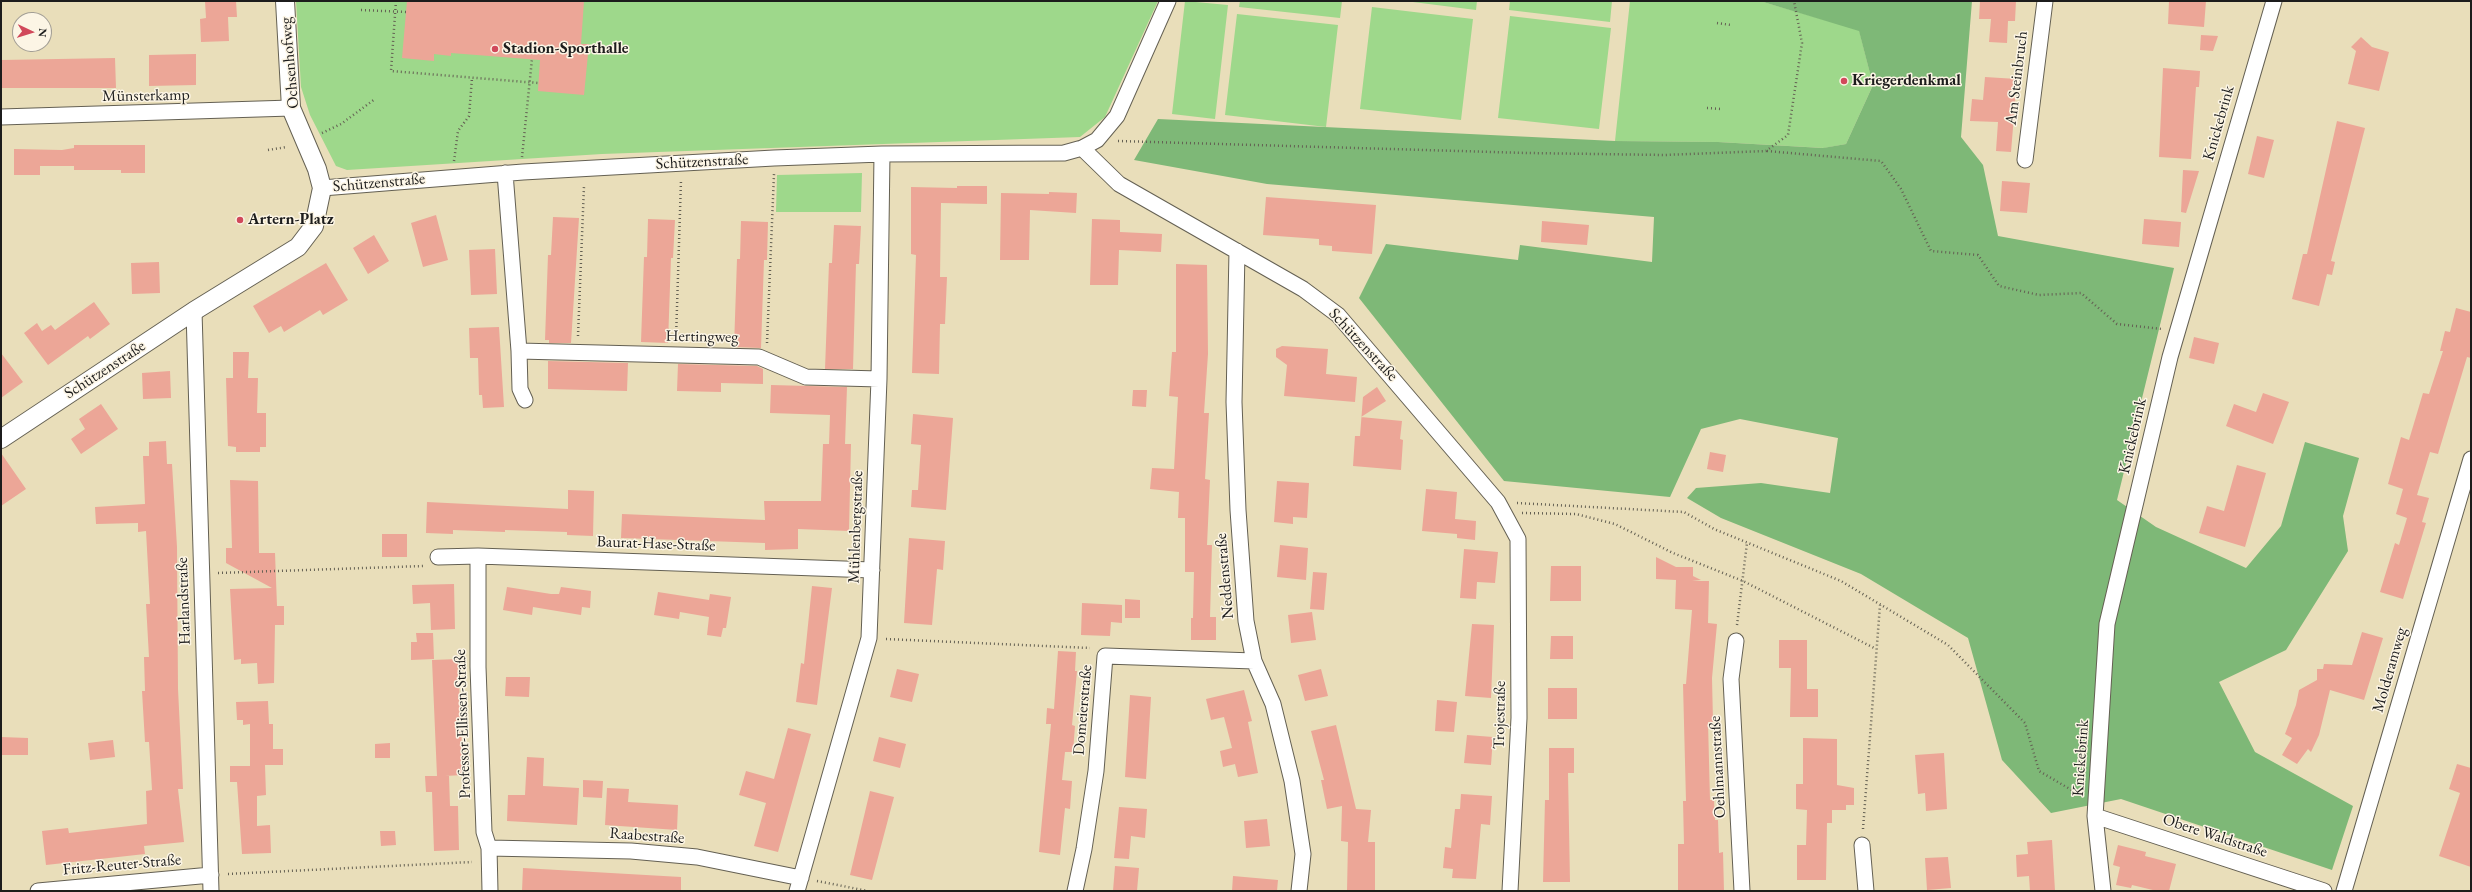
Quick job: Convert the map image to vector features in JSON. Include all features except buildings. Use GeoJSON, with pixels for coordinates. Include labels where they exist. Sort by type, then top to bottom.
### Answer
{"type":"FeatureCollection","features":[{"type":"Feature","properties":{"kind":"street","name":"Ochsenhofweg"},"geometry":{"type":"LineString","coordinates":[[285,1],[291,108],[317,169]]}},
{"type":"Feature","properties":{"kind":"street","name":"Schützenstraße"},"geometry":{"type":"LineString","coordinates":[[322,188],[505,173],[774,158],[882,154],[1049,154],[1082,148],[1097,140],[1117,116],[1168,1]]}},
{"type":"Feature","properties":{"kind":"street","name":"Am Steinbruch"},"geometry":{"type":"LineString","coordinates":[[2025,160],[2045,1]]}},
{"type":"Feature","properties":{"kind":"street","name":"Knickebrink"},"geometry":{"type":"LineString","coordinates":[[2103,891],[2095,816],[2107,624],[2178,331],[2274,1]]}},
{"type":"Feature","properties":{"kind":"street","name":"Münsterkamp"},"geometry":{"type":"LineString","coordinates":[[1,117],[291,108]]}},
{"type":"Feature","properties":{"kind":"street","name":"Schützenstraße"},"geometry":{"type":"LineString","coordinates":[[1082,148],[1119,184],[1303,289],[1338,315],[1501,507],[1518,539]]}},
{"type":"Feature","properties":{"kind":"street","name":"Mühlenbergstraße"},"geometry":{"type":"LineString","coordinates":[[799,884],[869,638],[879,379],[882,154]]}},
{"type":"Feature","properties":{"kind":"street","name":"Schützenstraße"},"geometry":{"type":"LineString","coordinates":[[1,439],[194,311],[298,247],[314,226],[322,188],[317,169]]}},
{"type":"Feature","properties":{"kind":"street"},"geometry":{"type":"LineString","coordinates":[[505,173],[519,351],[520,389],[524,400]]}},
{"type":"Feature","properties":{"kind":"street","name":"Neddenstraße"},"geometry":{"type":"LineString","coordinates":[[1237,251],[1234,402],[1238,510],[1246,621],[1254,661],[1273,704],[1292,781],[1303,854],[1299,891]]}},
{"type":"Feature","properties":{"kind":"street","name":"Harlandstraße"},"geometry":{"type":"LineString","coordinates":[[194,311],[211,891]]}},
{"type":"Feature","properties":{"kind":"street","name":"Hertingweg"},"geometry":{"type":"LineString","coordinates":[[519,351],[759,357],[806,377],[879,379]]}},
{"type":"Feature","properties":{"kind":"street","name":"Molderamweg"},"geometry":{"type":"LineString","coordinates":[[2344,891],[2471,459]]}},
{"type":"Feature","properties":{"kind":"street","name":"Trojestraße"},"geometry":{"type":"LineString","coordinates":[[1510,891],[1519,718],[1518,539]]}},
{"type":"Feature","properties":{"kind":"street","name":"Baurat-Hase-Straße"},"geometry":{"type":"LineString","coordinates":[[438,557],[478,556],[872,570]]}},
{"type":"Feature","properties":{"kind":"street","name":"Professor-Ellissen-Straße"},"geometry":{"type":"LineString","coordinates":[[478,556],[478,667],[484,832],[490,848],[490,891]]}},
{"type":"Feature","properties":{"kind":"street","name":"Oehlmannstraße"},"geometry":{"type":"LineString","coordinates":[[1736,641],[1731,679],[1742,891]]}},
{"type":"Feature","properties":{"kind":"street","name":"Domeierstraße"},"geometry":{"type":"LineString","coordinates":[[1075,891],[1084,849],[1096,771],[1105,656],[1254,661]]}},
{"type":"Feature","properties":{"kind":"street","name":"Obere Waldstraße"},"geometry":{"type":"LineString","coordinates":[[2095,816],[2324,891]]}},
{"type":"Feature","properties":{"kind":"street"},"geometry":{"type":"LineString","coordinates":[[1862,845],[1866,891]]}},
{"type":"Feature","properties":{"kind":"street","name":"Raabestraße"},"geometry":{"type":"LineString","coordinates":[[490,848],[631,851],[697,858],[799,884]]}},
{"type":"Feature","properties":{"kind":"street","name":"Fritz-Reuter-Straße"},"geometry":{"type":"LineString","coordinates":[[38,891],[211,875]]}},
{"type":"Feature","properties":{"kind":"path"},"geometry":{"type":"LineString","coordinates":[[396,1],[391,71],[538,83]]}},
{"type":"Feature","properties":{"kind":"path"},"geometry":{"type":"LineString","coordinates":[[1766,151],[1788,135],[1802,43],[1794,1]]}},
{"type":"Feature","properties":{"kind":"path"},"geometry":{"type":"LineString","coordinates":[[361,10],[406,12]]}},
{"type":"Feature","properties":{"kind":"path"},"geometry":{"type":"LineString","coordinates":[[1717,23],[1731,25]]}},
{"type":"Feature","properties":{"kind":"path"},"geometry":{"type":"LineString","coordinates":[[523,172],[522,155],[532,60]]}},
{"type":"Feature","properties":{"kind":"path"},"geometry":{"type":"LineString","coordinates":[[452,177],[458,131],[469,116],[472,78]]}},
{"type":"Feature","properties":{"kind":"path"},"geometry":{"type":"LineString","coordinates":[[268,150],[278,150],[305,142],[341,124],[375,99]]}},
{"type":"Feature","properties":{"kind":"path"},"geometry":{"type":"LineString","coordinates":[[1708,108],[1721,109]]}},
{"type":"Feature","properties":{"kind":"path"},"geometry":{"type":"LineString","coordinates":[[1097,140],[1367,150],[1527,153],[1664,155],[1766,151],[1881,161],[1901,189],[1931,251],[1978,254],[1999,286],[2039,295],[2081,293],[2117,324],[2178,331]]}},
{"type":"Feature","properties":{"kind":"path"},"geometry":{"type":"LineString","coordinates":[[766,360],[774,158]]}},
{"type":"Feature","properties":{"kind":"path"},"geometry":{"type":"LineString","coordinates":[[676,355],[682,164]]}},
{"type":"Feature","properties":{"kind":"path"},"geometry":{"type":"LineString","coordinates":[[578,352],[585,169]]}},
{"type":"Feature","properties":{"kind":"path"},"geometry":{"type":"LineString","coordinates":[[1501,507],[1684,512],[1714,529],[1841,581],[1948,646],[2025,723],[2039,771],[2075,792],[2097,785]]}},
{"type":"Feature","properties":{"kind":"path"},"geometry":{"type":"LineString","coordinates":[[1501,507],[1576,514],[1615,524],[1673,553],[1743,581],[1876,649]]}},
{"type":"Feature","properties":{"kind":"path"},"geometry":{"type":"LineString","coordinates":[[1736,641],[1747,542]]}},
{"type":"Feature","properties":{"kind":"path"},"geometry":{"type":"LineString","coordinates":[[201,573],[423,567],[438,557]]}},
{"type":"Feature","properties":{"kind":"path"},"geometry":{"type":"LineString","coordinates":[[1862,845],[1880,605]]}},
{"type":"Feature","properties":{"kind":"path"},"geometry":{"type":"LineString","coordinates":[[869,638],[1096,648],[1105,656]]}},
{"type":"Feature","properties":{"kind":"path"},"geometry":{"type":"LineString","coordinates":[[211,875],[473,862],[490,848]]}},
{"type":"Feature","properties":{"kind":"path"},"geometry":{"type":"LineString","coordinates":[[799,884],[868,891]]}},
{"type":"Feature","properties":{"kind":"green space"},"geometry":{"type":"Polygon","coordinates":[[[296,1],[1158,1],[1105,117],[1080,137],[602,154],[347,170],[336,166],[310,115],[301,87],[296,1]]]}},
{"type":"Feature","properties":{"kind":"green space"},"geometry":{"type":"Polygon","coordinates":[[[1185,1],[1228,5],[1215,119],[1172,114],[1185,1]]]}},
{"type":"Feature","properties":{"kind":"green space"},"geometry":{"type":"Polygon","coordinates":[[[1240,1],[1342,1],[1340,18],[1239,7],[1240,1]]]}},
{"type":"Feature","properties":{"kind":"green space"},"geometry":{"type":"Polygon","coordinates":[[[1405,1],[1477,1],[1476,10],[1405,1]]]}},
{"type":"Feature","properties":{"kind":"green space"},"geometry":{"type":"Polygon","coordinates":[[[1510,1],[1612,1],[1610,22],[1509,10],[1510,1]]]}},
{"type":"Feature","properties":{"kind":"green space"},"geometry":{"type":"Polygon","coordinates":[[[1630,1],[1760,1],[1859,30],[1873,85],[1846,144],[1824,148],[1718,142],[1615,141],[1630,1]]]}},
{"type":"Feature","properties":{"kind":"green space"},"geometry":{"type":"Polygon","coordinates":[[[1760,1],[1972,1],[1961,137],[1983,165],[1998,236],[2174,268],[2117,500],[2156,527],[2246,568],[2281,526],[2305,442],[2359,458],[2343,516],[2348,551],[2286,650],[2219,682],[2255,752],[2353,806],[2332,870],[2121,799],[2051,813],[2002,760],[1968,638],[1861,574],[1721,518],[1687,498],[1696,488],[1761,483],[1830,493],[1838,438],[1740,419],[1701,429],[1670,497],[1504,481],[1359,298],[1386,244],[1518,260],[1520,245],[1652,262],[1654,217],[1267,184],[1134,160],[1158,119],[1615,141],[1718,142],[1823,148],[1846,144],[1873,85],[1859,31],[1760,1]]]}},
{"type":"Feature","properties":{"kind":"green space"},"geometry":{"type":"Polygon","coordinates":[[[1372,7],[1473,19],[1461,120],[1360,109],[1372,7]]]}},
{"type":"Feature","properties":{"kind":"green space"},"geometry":{"type":"Polygon","coordinates":[[[1237,14],[1338,25],[1326,127],[1225,115],[1237,14]]]}},
{"type":"Feature","properties":{"kind":"green space"},"geometry":{"type":"Polygon","coordinates":[[[1510,16],[1611,28],[1599,129],[1498,118],[1510,16]]]}},
{"type":"Feature","properties":{"kind":"green space"},"geometry":{"type":"Polygon","coordinates":[[[862,173],[861,212],[776,212],[777,175],[862,173]]]}},
{"type":"Feature","properties":{"kind":"place","name":"Stadion-Sporthalle"},"geometry":{"type":"Point","coordinates":[495,49]}},
{"type":"Feature","properties":{"kind":"place","name":"Kriegerdenkmal"},"geometry":{"type":"Point","coordinates":[1844,81]}},
{"type":"Feature","properties":{"kind":"place","name":"Artern-Platz"},"geometry":{"type":"Point","coordinates":[240,220]}}]}
